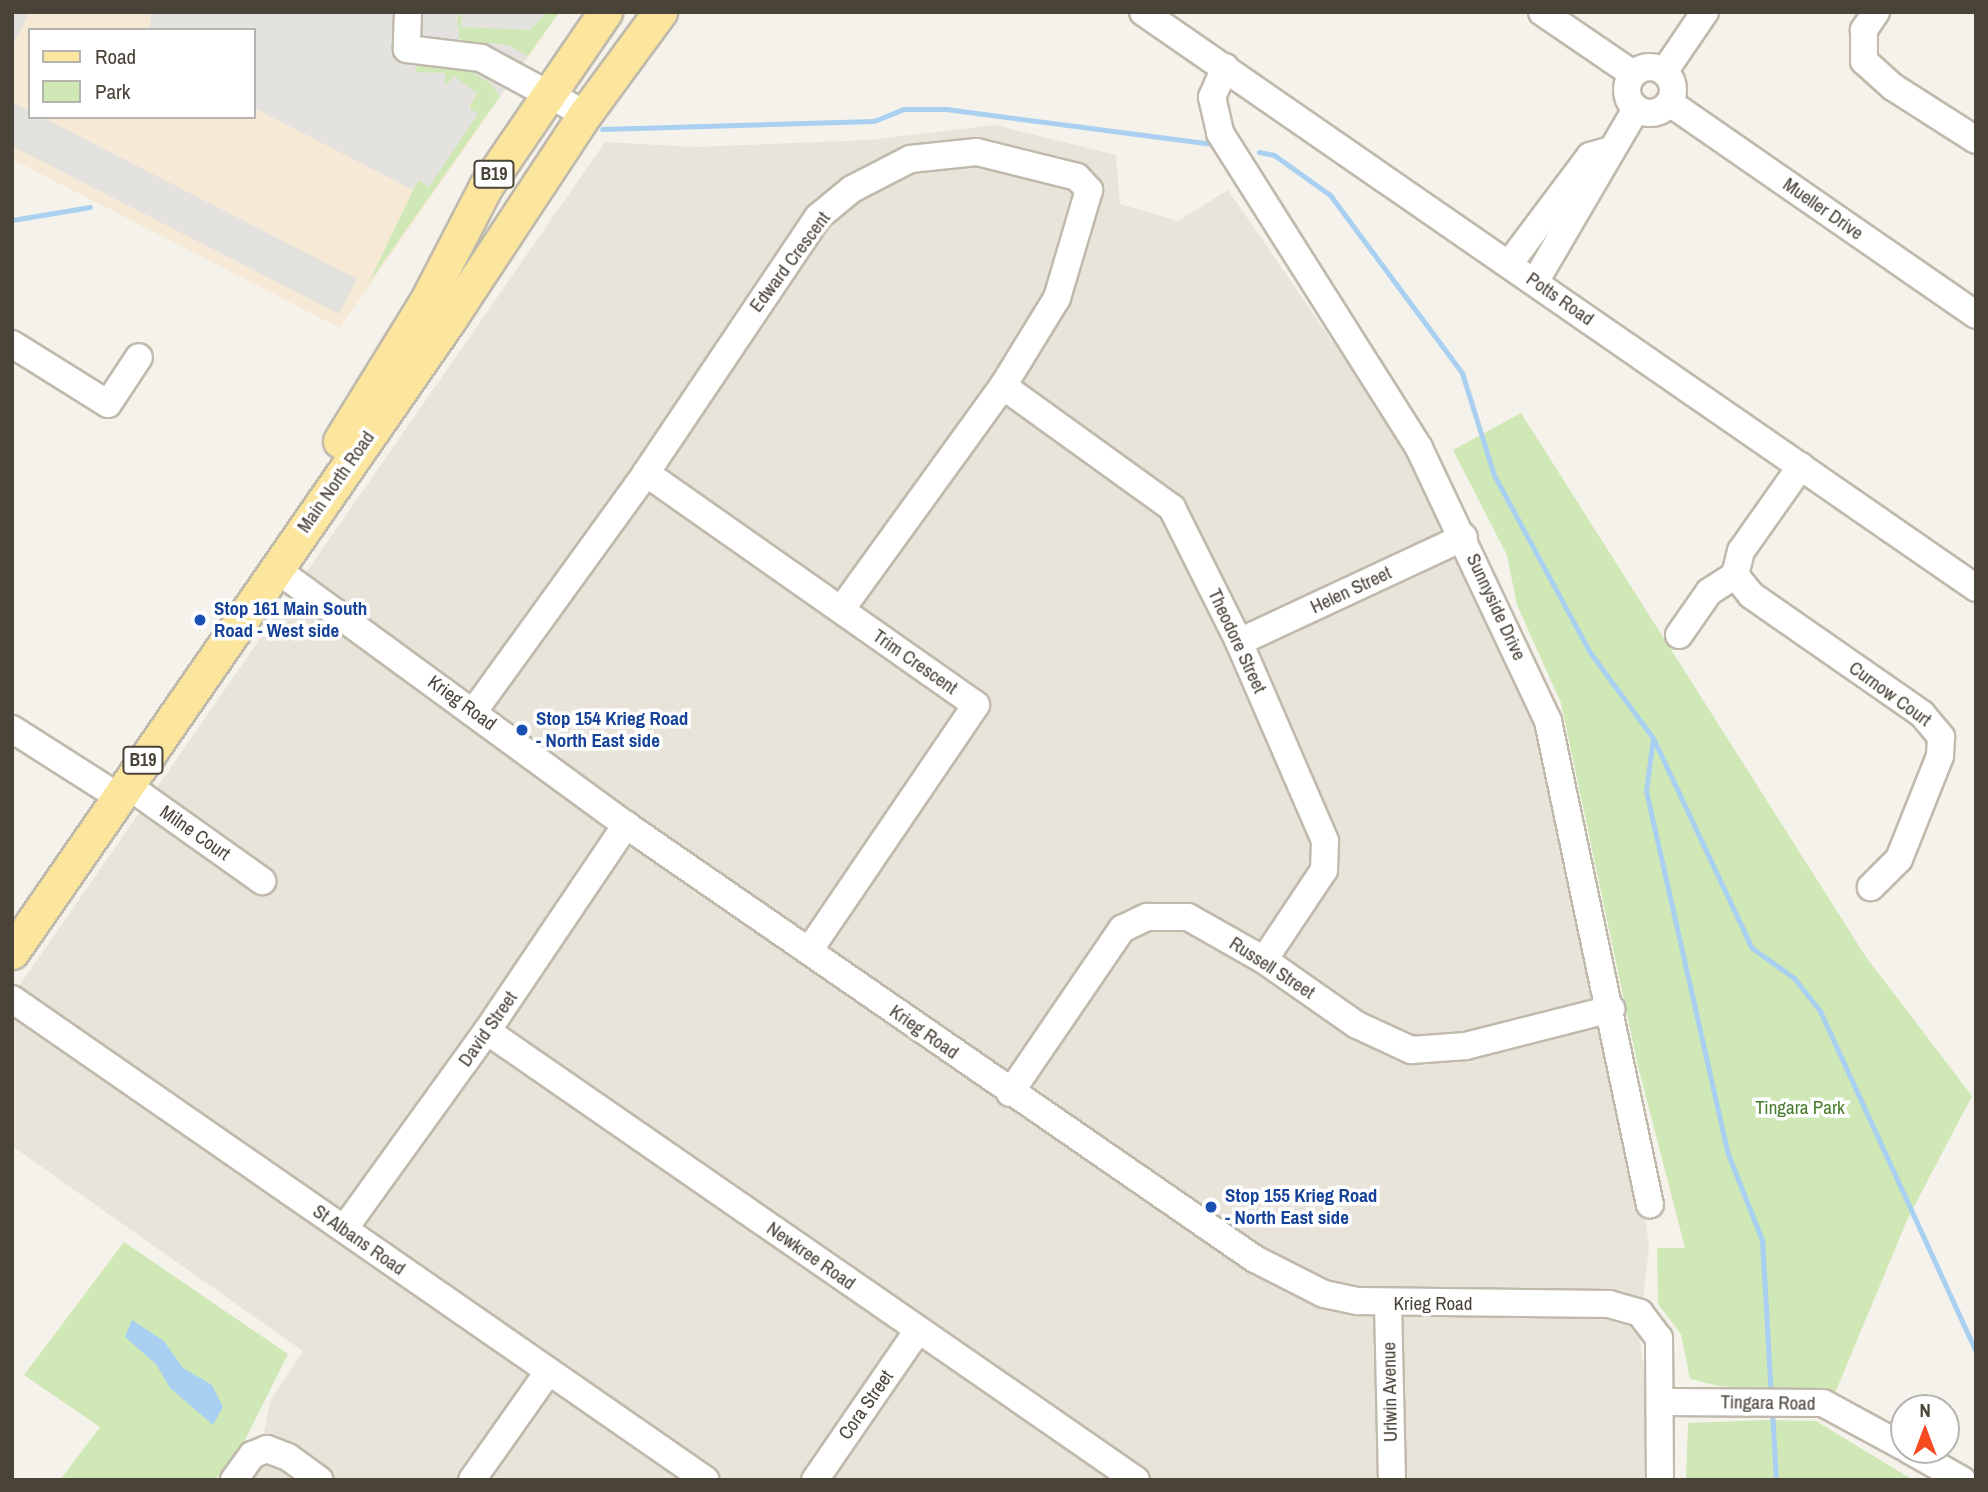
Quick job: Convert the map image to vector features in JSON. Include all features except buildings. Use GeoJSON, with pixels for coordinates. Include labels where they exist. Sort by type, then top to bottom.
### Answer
{"type":"FeatureCollection","features":[{"type":"Feature","properties":{"kind":"main road","name":"Main North Road"},"geometry":{"type":"LineString","coordinates":[[12,952],[241,587],[277,536],[427,300],[485,186],[606,12]]}},
{"type":"Feature","properties":{"kind":"main road","name":"Main North Road"},"geometry":{"type":"LineString","coordinates":[[12,920],[276,569],[585,114],[660,12]]}},
{"type":"Feature","properties":{"kind":"main road"},"geometry":{"type":"LineString","coordinates":[[241,587],[276,569],[277,536]]}},
{"type":"Feature","properties":{"kind":"street"},"geometry":{"type":"LineString","coordinates":[[408,12],[407,49],[481,58],[585,114]]}},
{"type":"Feature","properties":{"kind":"street","name":"Potts Road"},"geometry":{"type":"LineString","coordinates":[[1143,12],[1976,587]]}},
{"type":"Feature","properties":{"kind":"street"},"geometry":{"type":"LineString","coordinates":[[1542,12],[1633,74]]}},
{"type":"Feature","properties":{"kind":"street"},"geometry":{"type":"LineString","coordinates":[[1664,72],[1705,12]]}},
{"type":"Feature","properties":{"kind":"street"},"geometry":{"type":"LineString","coordinates":[[1876,12],[1864,30],[1864,61],[1893,87],[1976,139]]}},
{"type":"Feature","properties":{"kind":"street","name":"Sunnyside Drive"},"geometry":{"type":"LineString","coordinates":[[1225,67],[1212,97],[1220,133],[1419,447],[1464,537],[1548,721],[1611,1009],[1650,1204]]}},
{"type":"Feature","properties":{"kind":"street"},"geometry":{"type":"LineString","coordinates":[[1650,67],[1664,72],[1673,90],[1670,103],[1650,114],[1636,109],[1626,90],[1633,74],[1650,67]]}},
{"type":"Feature","properties":{"kind":"street","name":"Mueller Drive"},"geometry":{"type":"LineString","coordinates":[[1670,103],[1976,315]]}},
{"type":"Feature","properties":{"kind":"street"},"geometry":{"type":"LineString","coordinates":[[1535,282],[1547,254],[1605,167],[1608,151],[1636,109]]}},
{"type":"Feature","properties":{"kind":"street"},"geometry":{"type":"LineString","coordinates":[[1509,264],[1590,156],[1608,151]]}},
{"type":"Feature","properties":{"kind":"street","name":"Edward Crescent"},"geometry":{"type":"LineString","coordinates":[[474,711],[646,473],[818,217],[852,189],[910,159],[977,152],[1077,177],[1089,190],[1057,298],[1003,386],[841,610]]}},
{"type":"Feature","properties":{"kind":"street"},"geometry":{"type":"LineString","coordinates":[[16,355],[108,404],[139,357]]}},
{"type":"Feature","properties":{"kind":"street","name":"Theodore Street"},"geometry":{"type":"LineString","coordinates":[[1003,386],[1172,508],[1238,642],[1325,841],[1324,870],[1264,960]]}},
{"type":"Feature","properties":{"kind":"street"},"geometry":{"type":"LineString","coordinates":[[1679,635],[1709,592],[1735,575],[1741,551],[1801,466]]}},
{"type":"Feature","properties":{"kind":"street","name":"Trim Crescent"},"geometry":{"type":"LineString","coordinates":[[646,473],[976,705],[809,951]]}},
{"type":"Feature","properties":{"kind":"street","name":"Helen Street"},"geometry":{"type":"LineString","coordinates":[[1238,642],[1464,537]]}},
{"type":"Feature","properties":{"kind":"street","name":"Krieg Road"},"geometry":{"type":"LineString","coordinates":[[276,569],[474,711],[626,825],[1010,1093],[1255,1259],[1324,1294],[1388,1304],[1609,1304],[1640,1313],[1659,1338],[1663,1402]]}},
{"type":"Feature","properties":{"kind":"street","name":"Curnow Court"},"geometry":{"type":"LineString","coordinates":[[1735,575],[1751,595],[1922,714],[1941,737],[1940,756],[1899,859],[1871,887]]}},
{"type":"Feature","properties":{"kind":"street","name":"Milne Court"},"geometry":{"type":"LineString","coordinates":[[12,729],[115,786],[262,881]]}},
{"type":"Feature","properties":{"kind":"street","name":"David Street"},"geometry":{"type":"LineString","coordinates":[[344,1229],[487,1031],[626,825]]}},
{"type":"Feature","properties":{"kind":"street","name":"Russell Street"},"geometry":{"type":"LineString","coordinates":[[1010,1093],[1129,925],[1147,917],[1188,917],[1264,960],[1357,1025],[1411,1050],[1466,1046],[1611,1009]]}},
{"type":"Feature","properties":{"kind":"street","name":"St Albans Road"},"geometry":{"type":"LineString","coordinates":[[12,999],[706,1480]]}},
{"type":"Feature","properties":{"kind":"street","name":"Newkree Road"},"geometry":{"type":"LineString","coordinates":[[487,1031],[1136,1480]]}},
{"type":"Feature","properties":{"kind":"street","name":"Urlwin Avenue"},"geometry":{"type":"LineString","coordinates":[[1388,1304],[1392,1480]]}},
{"type":"Feature","properties":{"kind":"street","name":"Cora Street"},"geometry":{"type":"LineString","coordinates":[[815,1480],[918,1330]]}},
{"type":"Feature","properties":{"kind":"street"},"geometry":{"type":"LineString","coordinates":[[472,1480],[549,1371]]}},
{"type":"Feature","properties":{"kind":"street"},"geometry":{"type":"LineString","coordinates":[[1660,1480],[1663,1402]]}},
{"type":"Feature","properties":{"kind":"street","name":"Tingara Road"},"geometry":{"type":"LineString","coordinates":[[1663,1402],[1823,1403],[1890,1439]]}},
{"type":"Feature","properties":{"kind":"street"},"geometry":{"type":"LineString","coordinates":[[234,1480],[252,1455],[267,1449],[288,1457],[320,1480]]}},
{"type":"Feature","properties":{"kind":"street"},"geometry":{"type":"LineString","coordinates":[[1934,1464],[1962,1480]]}},
{"type":"Feature","properties":{"kind":"shaded area"},"geometry":{"type":"Polygon","coordinates":[[[12,12],[560,12],[340,328],[12,159],[12,12]]]}},
{"type":"Feature","properties":{"kind":"shaded area"},"geometry":{"type":"Polygon","coordinates":[[[12,12],[30,12],[12,47],[12,12]]]}},
{"type":"Feature","properties":{"kind":"shaded area"},"geometry":{"type":"Polygon","coordinates":[[[151,12],[547,12],[530,30],[461,27],[462,14],[456,16],[460,40],[508,45],[528,56],[500,96],[490,83],[462,66],[417,58],[416,72],[445,73],[445,87],[454,76],[477,93],[468,107],[478,114],[429,187],[418,180],[413,190],[256,109],[256,28],[150,28],[151,12]]]}},
{"type":"Feature","properties":{"kind":"shaded area"},"geometry":{"type":"Polygon","coordinates":[[[12,102],[28,110],[28,119],[46,119],[357,279],[339,314],[12,146],[12,102]]]}},
{"type":"Feature","properties":{"kind":"shaded area"},"geometry":{"type":"Polygon","coordinates":[[[995,125],[1116,155],[1120,204],[1178,221],[1228,190],[1390,425],[1468,571],[1542,737],[1636,1159],[1649,1246],[1639,1337],[1646,1379],[1646,1480],[248,1480],[256,1469],[271,1399],[303,1351],[12,1146],[12,996],[605,142],[697,147],[869,140],[995,125]]]}},
{"type":"Feature","properties":{"kind":"green space"},"geometry":{"type":"Polygon","coordinates":[[[559,12],[528,56],[508,45],[463,42],[456,34],[458,14],[462,14],[461,26],[559,12]]]}},
{"type":"Feature","properties":{"kind":"green space"},"geometry":{"type":"Polygon","coordinates":[[[417,58],[462,66],[490,83],[500,96],[368,284],[418,180],[429,186],[477,93],[453,77],[444,87],[416,72],[417,58]]]}},
{"type":"Feature","properties":{"kind":"green space","name":"Tingara Park"},"geometry":{"type":"Polygon","coordinates":[[[1521,413],[1866,957],[1972,1096],[1908,1218],[1835,1393],[1719,1386],[1690,1379],[1681,1334],[1658,1304],[1657,1248],[1685,1248],[1638,1066],[1561,703],[1517,605],[1507,555],[1453,450],[1521,413]]]}},
{"type":"Feature","properties":{"kind":"green space"},"geometry":{"type":"Polygon","coordinates":[[[124,1242],[288,1354],[234,1462],[214,1480],[60,1480],[100,1427],[24,1375],[124,1242]]]}},
{"type":"Feature","properties":{"kind":"green space"},"geometry":{"type":"Polygon","coordinates":[[[1816,1421],[1913,1480],[1686,1480],[1688,1423],[1816,1421]]]}},
{"type":"Feature","properties":{"kind":"water"},"geometry":{"type":"Polygon","coordinates":[[[132,1320],[164,1341],[183,1368],[212,1385],[223,1407],[213,1425],[170,1388],[156,1364],[125,1337],[132,1320]]]}},
{"type":"Feature","properties":{"kind":"waterway"},"geometry":{"type":"LineString","coordinates":[[602,129],[874,121],[904,109],[946,109],[1211,144]]}},
{"type":"Feature","properties":{"kind":"waterway"},"geometry":{"type":"LineString","coordinates":[[1259,152],[1274,155],[1330,195],[1462,373],[1494,475],[1589,651],[1653,738],[1752,948],[1794,978],[1820,1011],[1976,1352]]}},
{"type":"Feature","properties":{"kind":"waterway"},"geometry":{"type":"LineString","coordinates":[[12,220],[90,207]]}},
{"type":"Feature","properties":{"kind":"waterway"},"geometry":{"type":"LineString","coordinates":[[1653,738],[1646,791],[1728,1154],[1762,1240],[1771,1394]]}},
{"type":"Feature","properties":{"kind":"waterway"},"geometry":{"type":"LineString","coordinates":[[1772,1411],[1776,1480]]}},
{"type":"Feature","properties":{"kind":"place","name":"Stop 161 Main South Road - West side"},"geometry":{"type":"Point","coordinates":[200,620]}},
{"type":"Feature","properties":{"kind":"place","name":"Stop 154 Krieg Road - North East side"},"geometry":{"type":"Point","coordinates":[522,730]}},
{"type":"Feature","properties":{"kind":"place","name":"Stop 155 Krieg Road - North East side"},"geometry":{"type":"Point","coordinates":[1211,1207]}}]}
